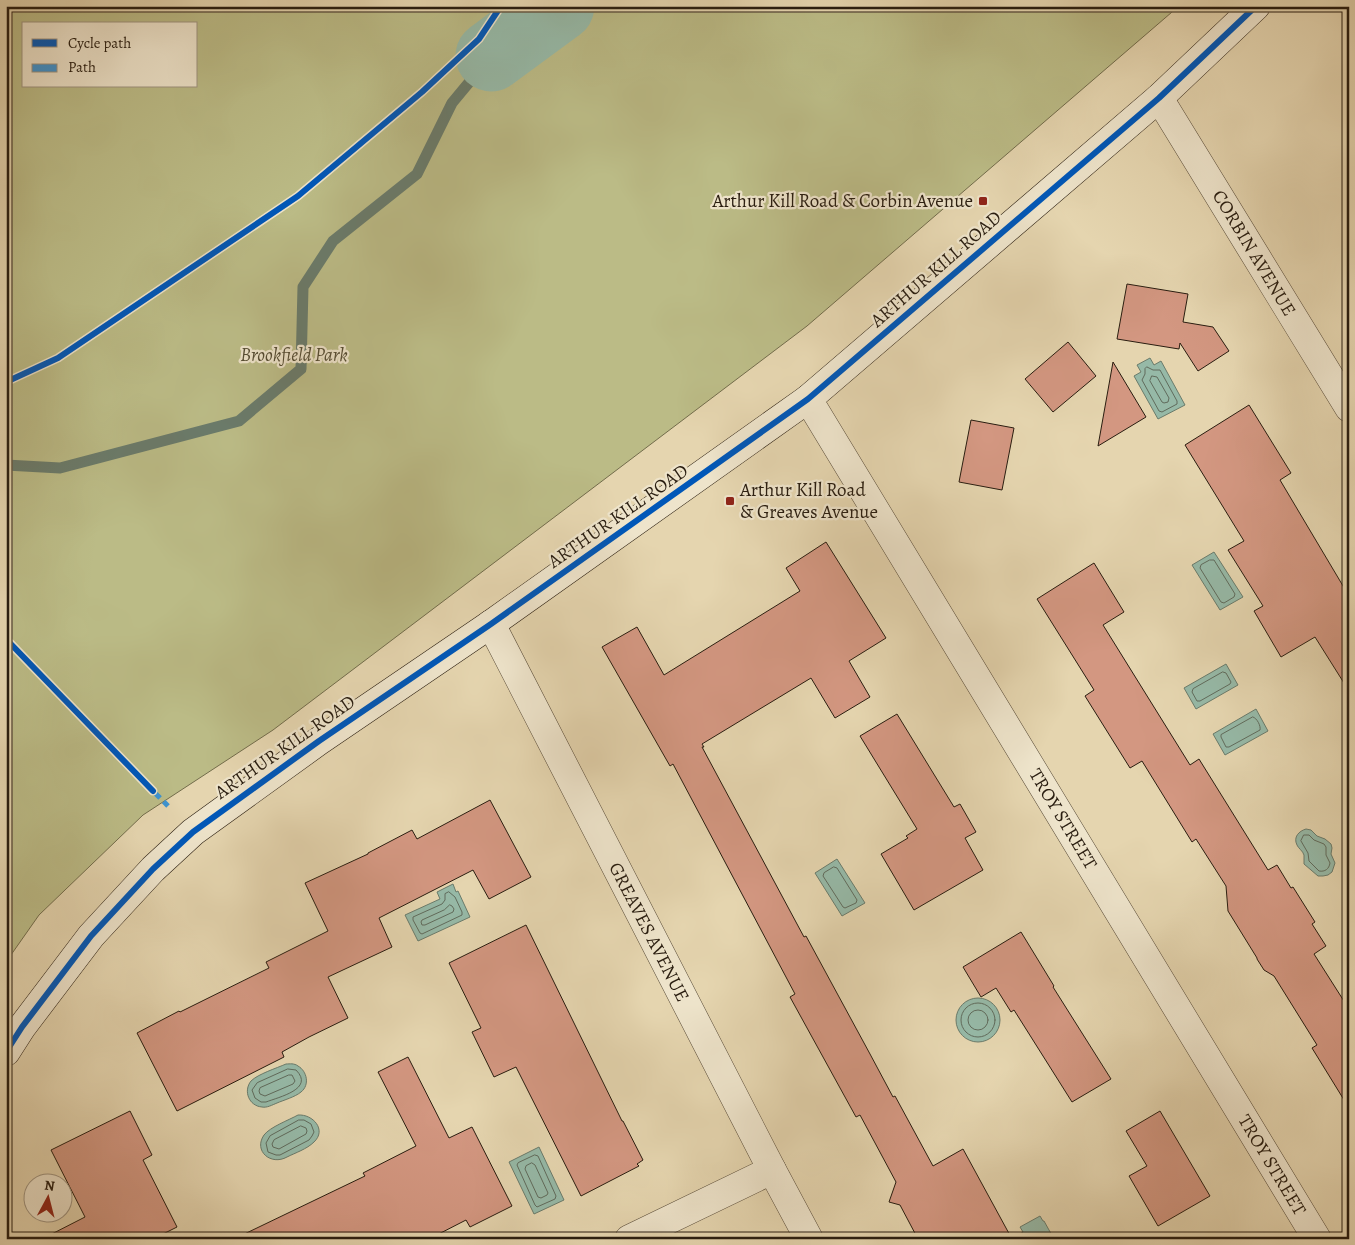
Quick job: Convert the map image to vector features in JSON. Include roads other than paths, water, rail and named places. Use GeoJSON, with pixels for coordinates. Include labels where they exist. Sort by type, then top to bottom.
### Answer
{"type":"FeatureCollection","features":[{"type":"Feature","properties":{"kind":"street","name":"ARTHUR KILL ROAD"},"geometry":{"type":"LineString","coordinates":[[6,1052],[22,1027],[91,936],[153,869],[193,832],[318,741],[491,624],[808,399],[1159,98],[1256,6]]}},
{"type":"Feature","properties":{"kind":"street","name":"CORBIN AVENUE"},"geometry":{"type":"LineString","coordinates":[[1159,98],[1349,408]]}},
{"type":"Feature","properties":{"kind":"street","name":"TROY STREET"},"geometry":{"type":"LineString","coordinates":[[808,399],[1317,1239]]}},
{"type":"Feature","properties":{"kind":"street","name":"GREAVES AVENUE"},"geometry":{"type":"LineString","coordinates":[[491,624],[809,1239]]}},
{"type":"Feature","properties":{"kind":"street"},"geometry":{"type":"LineString","coordinates":[[630,1239],[772,1170]]}},
{"type":"Feature","properties":{"kind":"water"},"geometry":{"type":"Polygon","coordinates":[[[1150,358],[1154,365],[1161,361],[1185,405],[1158,419],[1134,376],[1141,372],[1137,365],[1150,358]]]}},
{"type":"Feature","properties":{"kind":"water"},"geometry":{"type":"Polygon","coordinates":[[[1214,552],[1243,597],[1220,610],[1192,565],[1214,552]]]}},
{"type":"Feature","properties":{"kind":"water"},"geometry":{"type":"Polygon","coordinates":[[[1226,664],[1238,685],[1196,709],[1184,688],[1226,664]]]}},
{"type":"Feature","properties":{"kind":"water"},"geometry":{"type":"Polygon","coordinates":[[[1256,709],[1268,731],[1225,755],[1213,734],[1256,709]]]}},
{"type":"Feature","properties":{"kind":"water"},"geometry":{"type":"Polygon","coordinates":[[[1311,830],[1331,844],[1331,854],[1335,863],[1332,872],[1328,875],[1318,876],[1304,864],[1304,855],[1296,842],[1296,837],[1301,831],[1311,830]]]}},
{"type":"Feature","properties":{"kind":"water"},"geometry":{"type":"Polygon","coordinates":[[[837,859],[865,903],[842,916],[815,873],[837,859]]]}},
{"type":"Feature","properties":{"kind":"water"},"geometry":{"type":"Polygon","coordinates":[[[453,884],[470,917],[418,941],[405,915],[440,899],[437,892],[453,884]]]}},
{"type":"Feature","properties":{"kind":"water"},"geometry":{"type":"Polygon","coordinates":[[[978,998],[990,1002],[996,1008],[1000,1020],[996,1032],[990,1038],[978,1042],[966,1038],[960,1032],[956,1020],[960,1008],[966,1002],[978,998]]]}},
{"type":"Feature","properties":{"kind":"water"},"geometry":{"type":"Polygon","coordinates":[[[286,1064],[295,1064],[304,1071],[306,1086],[304,1089],[296,1095],[268,1107],[254,1104],[248,1093],[251,1081],[286,1064]]]}},
{"type":"Feature","properties":{"kind":"water"},"geometry":{"type":"Polygon","coordinates":[[[298,1115],[309,1117],[319,1128],[318,1137],[314,1142],[304,1149],[281,1159],[275,1160],[265,1155],[261,1146],[264,1135],[275,1126],[298,1115]]]}},
{"type":"Feature","properties":{"kind":"water"},"geometry":{"type":"Polygon","coordinates":[[[539,1147],[564,1200],[534,1214],[509,1162],[539,1147]]]}},
{"type":"Feature","properties":{"kind":"water"},"geometry":{"type":"Polygon","coordinates":[[[1040,1216],[1054,1239],[1023,1239],[1020,1234],[1023,1232],[1020,1227],[1040,1216]]]}},
{"type":"Feature","properties":{"kind":"waterway"},"geometry":{"type":"LineString","coordinates":[[491,56],[559,6]]}},
{"type":"Feature","properties":{"kind":"waterway"},"geometry":{"type":"LineString","coordinates":[[6,465],[60,468],[239,421],[301,369],[303,287],[333,241],[417,174],[452,103],[491,56]]}},
{"type":"Feature","properties":{"kind":"place","name":"Arthur Kill Road & Corbin Avenue"},"geometry":{"type":"Point","coordinates":[983,201]}},
{"type":"Feature","properties":{"kind":"place","name":"Arthur Kill Road & Greaves Avenue"},"geometry":{"type":"Point","coordinates":[730,501]}},
{"type":"Feature","properties":{"kind":"park label","name":"Brookfield Park"},"geometry":{"type":"Point","coordinates":[294,355]}}]}
